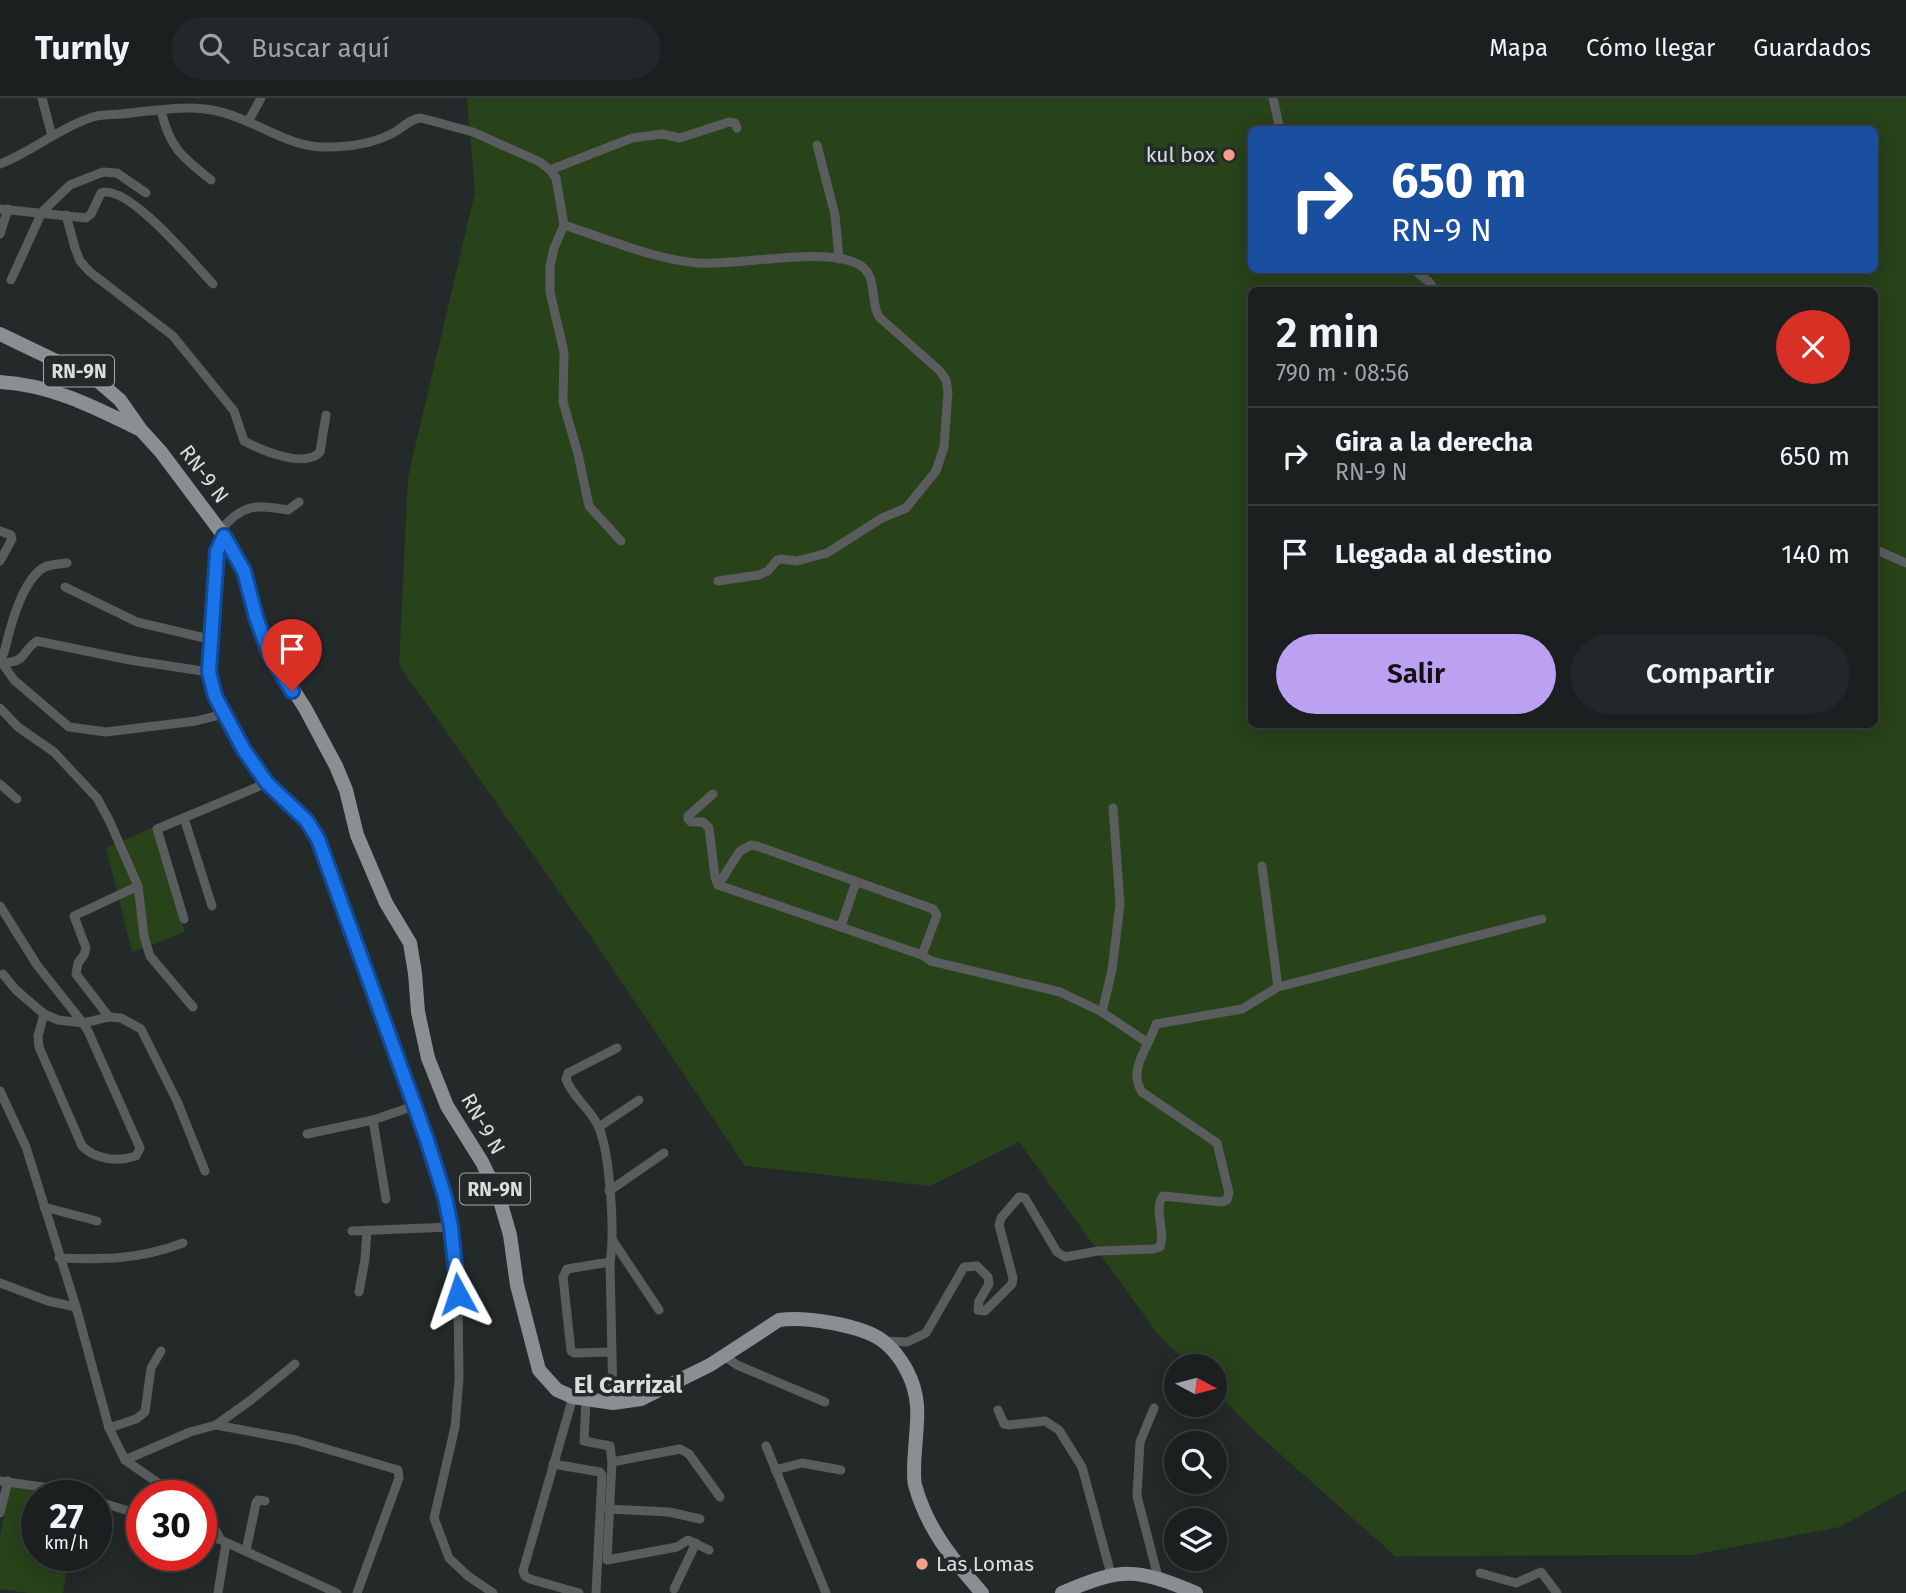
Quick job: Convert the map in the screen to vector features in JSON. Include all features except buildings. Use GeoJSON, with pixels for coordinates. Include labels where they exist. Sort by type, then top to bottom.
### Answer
{"type":"FeatureCollection","features":[{"type":"Feature","properties":{"kind":"main road","name":"RN-9N"},"geometry":{"type":"LineString","coordinates":[[0,334],[98,381],[120,400],[141,430]]}},
{"type":"Feature","properties":{"kind":"main road","name":"RN-9N"},"geometry":{"type":"LineString","coordinates":[[0,382],[33,386],[78,399],[141,430]]}},
{"type":"Feature","properties":{"kind":"main road","name":"RN-9 N"},"geometry":{"type":"LineString","coordinates":[[141,430],[161,452],[222,533],[244,571],[269,653],[305,708],[336,766],[346,790],[358,835],[386,903],[410,943],[418,1012],[428,1058],[447,1106],[482,1162],[499,1197],[510,1235],[517,1285],[539,1370],[556,1390],[580,1398],[613,1403],[641,1399],[654,1393],[779,1320],[788,1318],[826,1322],[862,1331],[883,1341],[909,1371],[917,1403],[914,1482],[925,1517],[952,1559],[982,1593]]}},
{"type":"Feature","properties":{"kind":"main road"},"geometry":{"type":"LineString","coordinates":[[1062,1593],[1111,1574],[1130,1573],[1158,1577],[1196,1593]]}},
{"type":"Feature","properties":{"kind":"street"},"geometry":{"type":"LineString","coordinates":[[42,98],[52,136]]}},
{"type":"Feature","properties":{"kind":"street"},"geometry":{"type":"LineString","coordinates":[[249,120],[261,98]]}},
{"type":"Feature","properties":{"kind":"street"},"geometry":{"type":"LineString","coordinates":[[1273,98],[1279,126]]}},
{"type":"Feature","properties":{"kind":"street"},"geometry":{"type":"LineString","coordinates":[[161,110],[171,143],[211,180]]}},
{"type":"Feature","properties":{"kind":"street"},"geometry":{"type":"LineString","coordinates":[[0,164],[91,117],[161,110],[214,110],[249,120],[295,143],[326,147],[380,139],[397,132],[414,119],[421,118],[473,132],[540,162],[550,170],[557,183],[564,225],[550,265],[550,292],[564,352],[563,402],[589,506],[621,541]]}},
{"type":"Feature","properties":{"kind":"street"},"geometry":{"type":"LineString","coordinates":[[550,170],[601,148],[643,135],[662,134],[680,138],[729,122],[735,123],[737,128]]}},
{"type":"Feature","properties":{"kind":"street"},"geometry":{"type":"LineString","coordinates":[[817,145],[835,215],[839,259]]}},
{"type":"Feature","properties":{"kind":"street"},"geometry":{"type":"LineString","coordinates":[[11,280],[42,212],[70,185],[103,172],[117,173],[146,193]]}},
{"type":"Feature","properties":{"kind":"street"},"geometry":{"type":"LineString","coordinates":[[0,234],[4,209],[88,218],[101,193],[108,191],[121,195],[139,207],[213,284]]}},
{"type":"Feature","properties":{"kind":"street"},"geometry":{"type":"LineString","coordinates":[[66,215],[80,261],[90,272],[173,336],[234,411],[244,441],[270,454],[311,459],[320,452],[326,415]]}},
{"type":"Feature","properties":{"kind":"street"},"geometry":{"type":"LineString","coordinates":[[564,225],[663,256],[696,263],[822,257],[858,264],[872,281],[875,309],[879,317],[940,371],[946,380],[948,392],[944,447],[936,471],[906,508],[882,518],[827,553],[797,561],[777,560],[768,572],[719,581]]}},
{"type":"Feature","properties":{"kind":"street"},"geometry":{"type":"LineString","coordinates":[[1418,273],[1433,287]]}},
{"type":"Feature","properties":{"kind":"street"},"geometry":{"type":"LineString","coordinates":[[299,502],[289,510],[264,507],[240,510],[222,533],[217,551],[209,672],[215,696],[224,714],[267,783],[307,821],[318,839],[445,1197],[458,1294],[459,1379],[455,1427],[434,1518],[449,1558],[468,1576],[493,1593]]}},
{"type":"Feature","properties":{"kind":"street"},"geometry":{"type":"LineString","coordinates":[[0,531],[11,535],[12,539],[0,561]]}},
{"type":"Feature","properties":{"kind":"street"},"geometry":{"type":"LineString","coordinates":[[1878,551],[1906,563]]}},
{"type":"Feature","properties":{"kind":"street"},"geometry":{"type":"LineString","coordinates":[[1,661],[14,612],[40,569],[48,565],[67,563]]}},
{"type":"Feature","properties":{"kind":"street"},"geometry":{"type":"LineString","coordinates":[[65,587],[138,622],[213,640]]}},
{"type":"Feature","properties":{"kind":"street"},"geometry":{"type":"LineString","coordinates":[[1,661],[14,663],[23,659],[37,641],[130,660],[209,672]]}},
{"type":"Feature","properties":{"kind":"street"},"geometry":{"type":"LineString","coordinates":[[1,661],[14,680],[69,727],[106,732],[196,721],[224,714]]}},
{"type":"Feature","properties":{"kind":"street"},"geometry":{"type":"LineString","coordinates":[[0,708],[18,727],[54,752],[97,799],[138,886],[144,936],[150,956],[193,1007]]}},
{"type":"Feature","properties":{"kind":"street"},"geometry":{"type":"LineString","coordinates":[[184,919],[157,830],[267,783]]}},
{"type":"Feature","properties":{"kind":"street"},"geometry":{"type":"LineString","coordinates":[[0,784],[17,799]]}},
{"type":"Feature","properties":{"kind":"street"},"geometry":{"type":"LineString","coordinates":[[713,794],[688,816],[688,819],[691,822],[703,822],[709,828],[718,884],[922,955],[931,961],[1060,992],[1102,1012],[1148,1043]]}},
{"type":"Feature","properties":{"kind":"street"},"geometry":{"type":"LineString","coordinates":[[1102,1012],[1112,970],[1120,904],[1113,808]]}},
{"type":"Feature","properties":{"kind":"street"},"geometry":{"type":"LineString","coordinates":[[184,818],[212,906]]}},
{"type":"Feature","properties":{"kind":"street"},"geometry":{"type":"LineString","coordinates":[[718,884],[740,850],[751,845],[936,911],[922,955]]}},
{"type":"Feature","properties":{"kind":"street"},"geometry":{"type":"LineString","coordinates":[[1262,866],[1278,987]]}},
{"type":"Feature","properties":{"kind":"street"},"geometry":{"type":"LineString","coordinates":[[841,926],[856,882]]}},
{"type":"Feature","properties":{"kind":"street"},"geometry":{"type":"LineString","coordinates":[[109,1017],[76,974],[86,948],[74,916],[138,886]]}},
{"type":"Feature","properties":{"kind":"street"},"geometry":{"type":"LineString","coordinates":[[0,906],[37,965],[88,1031],[137,1140],[140,1148],[136,1156],[115,1160],[90,1154],[82,1146],[39,1047],[38,1036],[44,1014]]}},
{"type":"Feature","properties":{"kind":"street"},"geometry":{"type":"LineString","coordinates":[[883,1341],[907,1342],[926,1333],[964,1267],[977,1266],[988,1277],[989,1284],[979,1301],[978,1310],[985,1311],[1008,1290],[1013,1278],[999,1225],[1019,1197],[1025,1198],[1057,1252],[1065,1257],[1098,1251],[1160,1247],[1163,1240],[1159,1202],[1163,1196],[1222,1202],[1227,1200],[1229,1193],[1217,1143],[1142,1093],[1136,1083],[1136,1072],[1156,1024],[1242,1009],[1278,987],[1542,919]]}},
{"type":"Feature","properties":{"kind":"street"},"geometry":{"type":"LineString","coordinates":[[1,972],[16,990],[44,1014],[58,1020],[83,1023],[109,1017],[121,1018],[141,1029],[177,1101],[205,1171]]}},
{"type":"Feature","properties":{"kind":"street"},"geometry":{"type":"LineString","coordinates":[[613,1403],[610,1262],[613,1241],[609,1191],[599,1127],[566,1079],[568,1073],[617,1048]]}},
{"type":"Feature","properties":{"kind":"street"},"geometry":{"type":"LineString","coordinates":[[0,1091],[26,1147],[110,1428],[125,1460],[154,1480]]}},
{"type":"Feature","properties":{"kind":"street"},"geometry":{"type":"LineString","coordinates":[[599,1127],[639,1100]]}},
{"type":"Feature","properties":{"kind":"street"},"geometry":{"type":"LineString","coordinates":[[307,1134],[373,1119],[414,1106]]}},
{"type":"Feature","properties":{"kind":"street"},"geometry":{"type":"LineString","coordinates":[[373,1119],[386,1199]]}},
{"type":"Feature","properties":{"kind":"street"},"geometry":{"type":"LineString","coordinates":[[609,1191],[664,1153]]}},
{"type":"Feature","properties":{"kind":"street"},"geometry":{"type":"LineString","coordinates":[[44,1207],[97,1221]]}},
{"type":"Feature","properties":{"kind":"street"},"geometry":{"type":"LineString","coordinates":[[352,1231],[451,1227]]}},
{"type":"Feature","properties":{"kind":"street"},"geometry":{"type":"LineString","coordinates":[[359,1292],[367,1230]]}},
{"type":"Feature","properties":{"kind":"street"},"geometry":{"type":"LineString","coordinates":[[613,1241],[659,1310]]}},
{"type":"Feature","properties":{"kind":"street"},"geometry":{"type":"LineString","coordinates":[[59,1258],[104,1259],[146,1255],[183,1243]]}},
{"type":"Feature","properties":{"kind":"street"},"geometry":{"type":"LineString","coordinates":[[610,1262],[567,1269],[563,1277],[570,1352],[612,1352]]}},
{"type":"Feature","properties":{"kind":"street"},"geometry":{"type":"LineString","coordinates":[[0,1283],[48,1301],[76,1307]]}},
{"type":"Feature","properties":{"kind":"street"},"geometry":{"type":"LineString","coordinates":[[110,1428],[136,1419],[145,1412],[151,1368],[161,1351]]}},
{"type":"Feature","properties":{"kind":"street"},"geometry":{"type":"LineString","coordinates":[[723,1355],[737,1365],[825,1402]]}},
{"type":"Feature","properties":{"kind":"street"},"geometry":{"type":"LineString","coordinates":[[125,1460],[190,1432],[216,1424],[295,1364]]}},
{"type":"Feature","properties":{"kind":"street"},"geometry":{"type":"LineString","coordinates":[[580,1398],[584,1441],[609,1444],[612,1462],[607,1560],[677,1547],[688,1540],[709,1550]]}},
{"type":"Feature","properties":{"kind":"street"},"geometry":{"type":"LineString","coordinates":[[579,1593],[524,1576],[523,1572],[553,1464],[580,1398]]}},
{"type":"Feature","properties":{"kind":"street"},"geometry":{"type":"LineString","coordinates":[[1154,1408],[1140,1442],[1136,1496],[1158,1577]]}},
{"type":"Feature","properties":{"kind":"street"},"geometry":{"type":"LineString","coordinates":[[998,1410],[1004,1424],[1009,1426],[1045,1421],[1059,1430],[1082,1467],[1111,1574]]}},
{"type":"Feature","properties":{"kind":"street"},"geometry":{"type":"LineString","coordinates":[[216,1424],[296,1440],[398,1470],[399,1478],[357,1593]]}},
{"type":"Feature","properties":{"kind":"street"},"geometry":{"type":"LineString","coordinates":[[766,1446],[826,1593]]}},
{"type":"Feature","properties":{"kind":"street"},"geometry":{"type":"LineString","coordinates":[[612,1462],[680,1449],[689,1454],[720,1497]]}},
{"type":"Feature","properties":{"kind":"street"},"geometry":{"type":"LineString","coordinates":[[775,1470],[802,1463],[841,1470]]}},
{"type":"Feature","properties":{"kind":"street"},"geometry":{"type":"LineString","coordinates":[[553,1464],[600,1472],[602,1475],[596,1593]]}},
{"type":"Feature","properties":{"kind":"street"},"geometry":{"type":"LineString","coordinates":[[0,1513],[4,1481]]}},
{"type":"Feature","properties":{"kind":"street"},"geometry":{"type":"LineString","coordinates":[[246,1552],[256,1503],[258,1500],[265,1501]]}},
{"type":"Feature","properties":{"kind":"street"},"geometry":{"type":"LineString","coordinates":[[608,1509],[669,1512],[700,1519]]}},
{"type":"Feature","properties":{"kind":"street"},"geometry":{"type":"LineString","coordinates":[[217,1531],[224,1541],[218,1593]]}},
{"type":"Feature","properties":{"kind":"street"},"geometry":{"type":"LineString","coordinates":[[217,1539],[337,1593]]}},
{"type":"Feature","properties":{"kind":"street"},"geometry":{"type":"LineString","coordinates":[[674,1589],[696,1543]]}},
{"type":"Feature","properties":{"kind":"street"},"geometry":{"type":"LineString","coordinates":[[1480,1573],[1517,1583],[1541,1572],[1557,1593]]}},
{"type":"Feature","properties":{"kind":"green space"},"geometry":{"type":"Polygon","coordinates":[[[467,98],[1906,98],[1906,1490],[1840,1527],[1692,1555],[1395,1556],[1262,1438],[1227,1403],[1227,1354],[1178,1354],[1157,1333],[1019,1142],[930,1186],[745,1166],[603,954],[399,665],[408,477],[475,192],[467,98]]]}},
{"type":"Feature","properties":{"kind":"green space"},"geometry":{"type":"Polygon","coordinates":[[[154,827],[185,932],[132,952],[106,848],[154,827]]]}},
{"type":"Feature","properties":{"kind":"green space"},"geometry":{"type":"Polygon","coordinates":[[[10,1485],[21,1487],[21,1571],[67,1571],[63,1593],[29,1593],[0,1589],[0,1537],[10,1485]]]}},
{"type":"Feature","properties":{"kind":"place","name":"kul box"},"geometry":{"type":"Point","coordinates":[1229,155]}},
{"type":"Feature","properties":{"kind":"place","name":"Las Lomas"},"geometry":{"type":"Point","coordinates":[922,1564]}},
{"type":"Feature","properties":{"kind":"district","name":"El Carrizal"},"geometry":{"type":"Point","coordinates":[628,1385]}},
{"type":"Feature","properties":{"kind":"route"},"geometry":{"type":"LineString","coordinates":[[292,691],[269,653],[244,571],[224,536],[217,551],[209,672],[215,696],[244,750],[267,783],[307,821],[318,839],[445,1197],[458,1294]]}}]}
